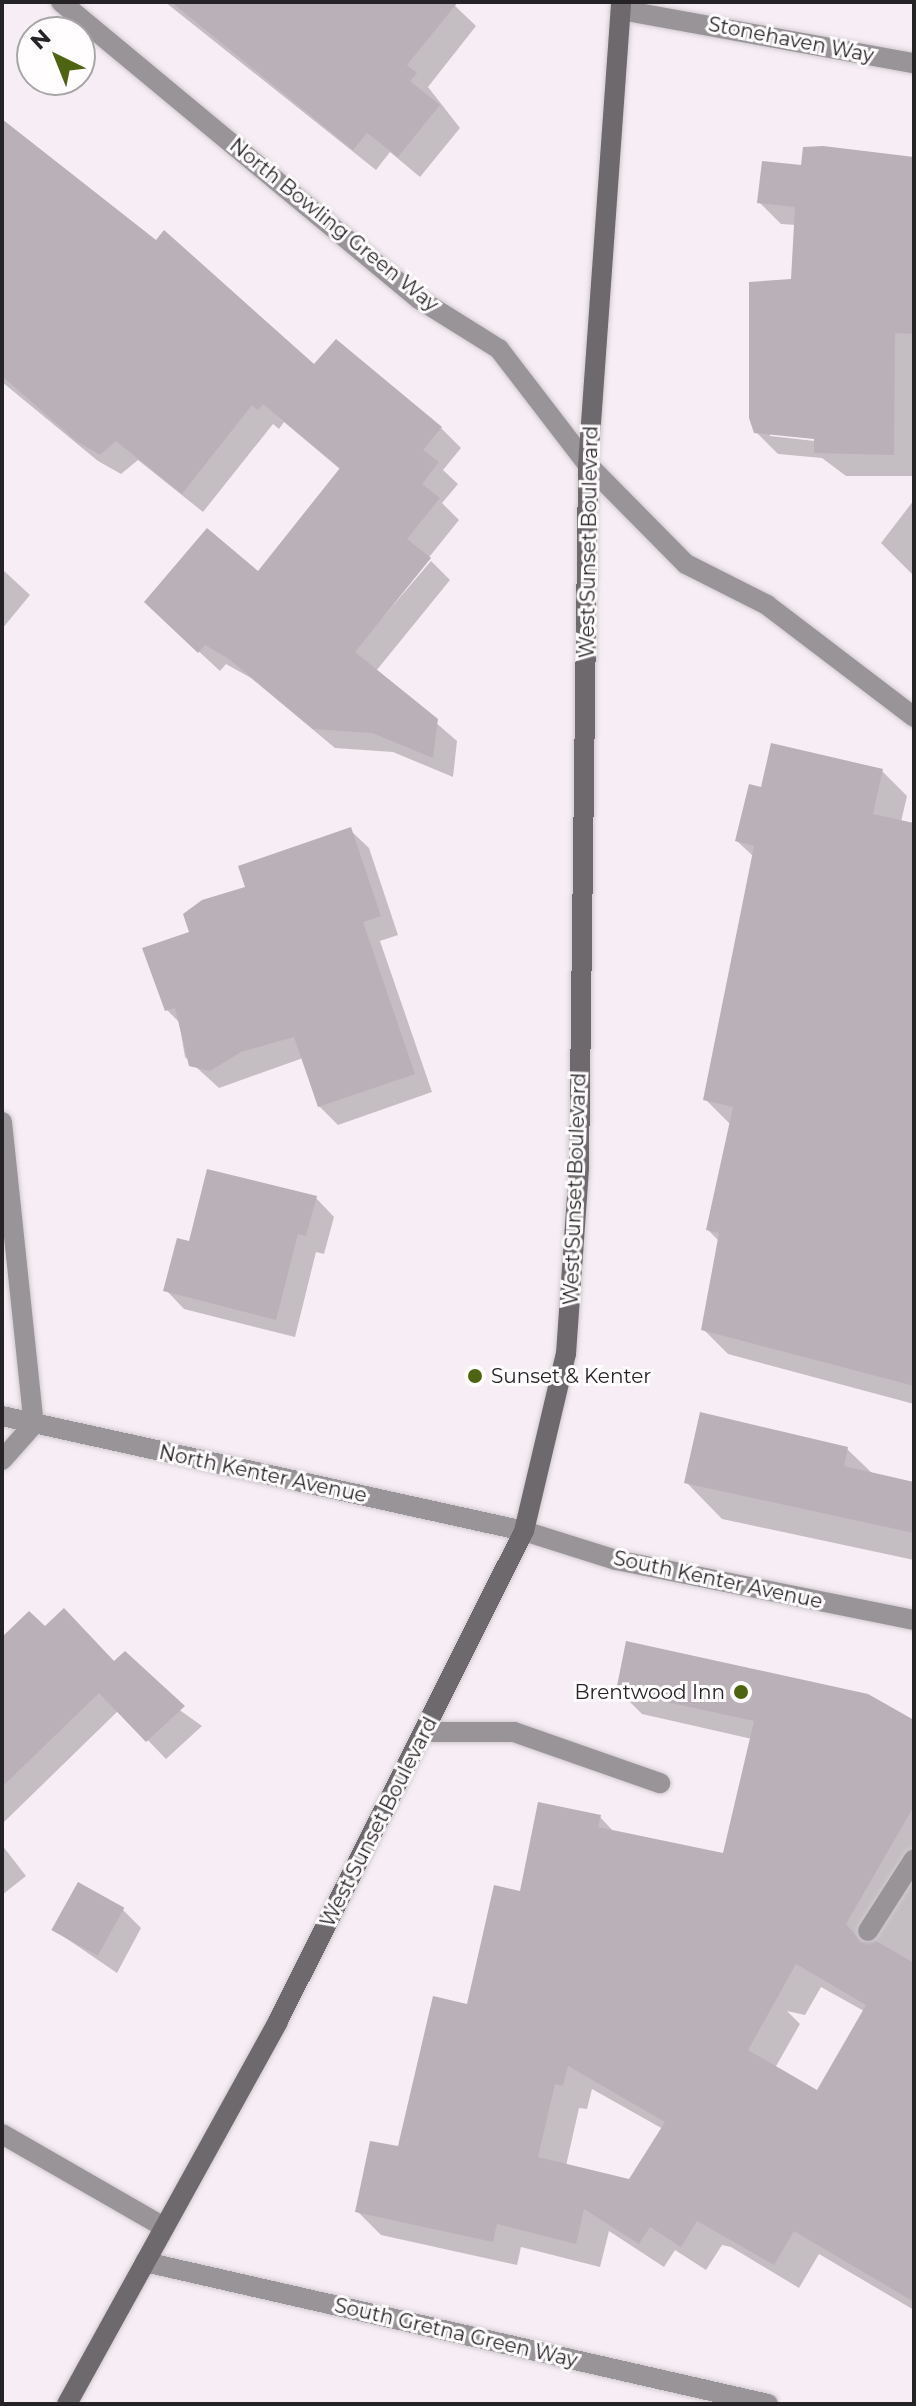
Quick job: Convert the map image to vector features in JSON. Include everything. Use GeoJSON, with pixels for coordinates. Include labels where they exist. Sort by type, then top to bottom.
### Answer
{"type":"FeatureCollection","features":[{"type":"Feature","properties":{"kind":"main road","name":"West Sunset Boulevard"},"geometry":{"type":"LineString","coordinates":[[67,2404],[164,2227],[424,1732],[524,1531],[566,1354],[576,1264],[588,465],[621,6]]}},
{"type":"Feature","properties":{"kind":"street","name":"North Bowling Green Way"},"geometry":{"type":"LineString","coordinates":[[61,2],[419,299],[499,349],[588,465],[686,564],[767,605],[914,717]]}},
{"type":"Feature","properties":{"kind":"street","name":"Stonehaven Way"},"geometry":{"type":"LineString","coordinates":[[621,6],[914,63]]}},
{"type":"Feature","properties":{"kind":"street"},"geometry":{"type":"LineString","coordinates":[[2,1122],[34,1424],[2,1460]]}},
{"type":"Feature","properties":{"kind":"street","name":"North Kenter Avenue"},"geometry":{"type":"LineString","coordinates":[[2,1416],[524,1531]]}},
{"type":"Feature","properties":{"kind":"street","name":"South Kenter Avenue"},"geometry":{"type":"LineString","coordinates":[[524,1531],[616,1560],[914,1620]]}},
{"type":"Feature","properties":{"kind":"street"},"geometry":{"type":"LineString","coordinates":[[424,1732],[514,1732],[660,1783]]}},
{"type":"Feature","properties":{"kind":"street"},"geometry":{"type":"LineString","coordinates":[[868,1931],[914,1859]]}},
{"type":"Feature","properties":{"kind":"street"},"geometry":{"type":"LineString","coordinates":[[2,2134],[164,2227]]}},
{"type":"Feature","properties":{"kind":"street","name":"South Gretna Green Way"},"geometry":{"type":"LineString","coordinates":[[145,2262],[768,2404]]}},
{"type":"Feature","properties":{"kind":"building"},"geometry":{"type":"Polygon","coordinates":[[[171,2],[458,2],[407,65],[417,73],[410,81],[440,105],[398,157],[367,133],[353,150],[171,2]]]}},
{"type":"Feature","properties":{"kind":"building"},"geometry":{"type":"Polygon","coordinates":[[[2,119],[156,240],[164,230],[314,364],[336,339],[442,427],[423,450],[439,462],[422,484],[440,498],[407,539],[431,558],[355,652],[438,719],[433,758],[372,733],[313,729],[229,659],[205,645],[198,653],[144,602],[207,528],[258,571],[340,468],[263,404],[258,410],[252,405],[182,494],[116,441],[100,455],[76,441],[2,376],[2,119]]]}},
{"type":"Feature","properties":{"kind":"building"},"geometry":{"type":"Polygon","coordinates":[[[823,146],[914,157],[914,334],[895,333],[894,455],[814,453],[814,439],[754,433],[749,418],[749,282],[791,279],[795,207],[757,203],[762,161],[801,165],[803,147],[823,146]]]}},
{"type":"Feature","properties":{"kind":"building"},"geometry":{"type":"Polygon","coordinates":[[[771,743],[883,769],[873,814],[914,823],[914,1386],[701,1330],[719,1233],[706,1230],[733,1107],[703,1100],[754,846],[735,841],[749,784],[761,787],[771,743]]]}},
{"type":"Feature","properties":{"kind":"building"},"geometry":{"type":"Polygon","coordinates":[[[351,827],[381,916],[363,922],[415,1074],[318,1107],[294,1037],[241,1052],[210,1071],[189,1066],[175,1008],[165,1011],[142,948],[189,932],[183,914],[202,900],[245,887],[238,866],[351,827]]]}},
{"type":"Feature","properties":{"kind":"building"},"geometry":{"type":"Polygon","coordinates":[[[207,1169],[317,1196],[306,1236],[298,1234],[276,1320],[163,1291],[177,1238],[189,1241],[207,1169]]]}},
{"type":"Feature","properties":{"kind":"building"},"geometry":{"type":"Polygon","coordinates":[[[700,1412],[848,1447],[844,1466],[914,1482],[914,1533],[684,1483],[700,1412]]]}},
{"type":"Feature","properties":{"kind":"building"},"geometry":{"type":"Polygon","coordinates":[[[64,1608],[114,1661],[125,1651],[185,1706],[146,1742],[99,1693],[2,1787],[2,1637],[29,1611],[45,1626],[64,1608]]]}},
{"type":"Feature","properties":{"kind":"building"},"geometry":{"type":"Polygon","coordinates":[[[626,1641],[868,1694],[914,1720],[914,1806],[846,1924],[862,1942],[876,1941],[914,1963],[914,2302],[794,2231],[774,2265],[697,2221],[681,2247],[650,2227],[639,2244],[584,2209],[576,2244],[497,2224],[493,2242],[355,2212],[370,2141],[398,2146],[433,1996],[467,2004],[494,1885],[520,1891],[538,1802],[601,1815],[598,1827],[723,1853],[754,1721],[616,1691],[626,1641]],[[796,1964],[748,2050],[817,2090],[866,2005],[796,1964]],[[568,2066],[563,2086],[555,2084],[538,2157],[629,2179],[665,2122],[568,2066]]]}},
{"type":"Feature","properties":{"kind":"building"},"geometry":{"type":"Polygon","coordinates":[[[78,1882],[124,1908],[98,1956],[51,1930],[78,1882]]]}},
{"type":"Feature","properties":{"kind":"place","name":"Sunset & Kenter"},"geometry":{"type":"Point","coordinates":[475,1376]}},
{"type":"Feature","properties":{"kind":"place","name":"Brentwood Inn"},"geometry":{"type":"Point","coordinates":[741,1692]}}]}
